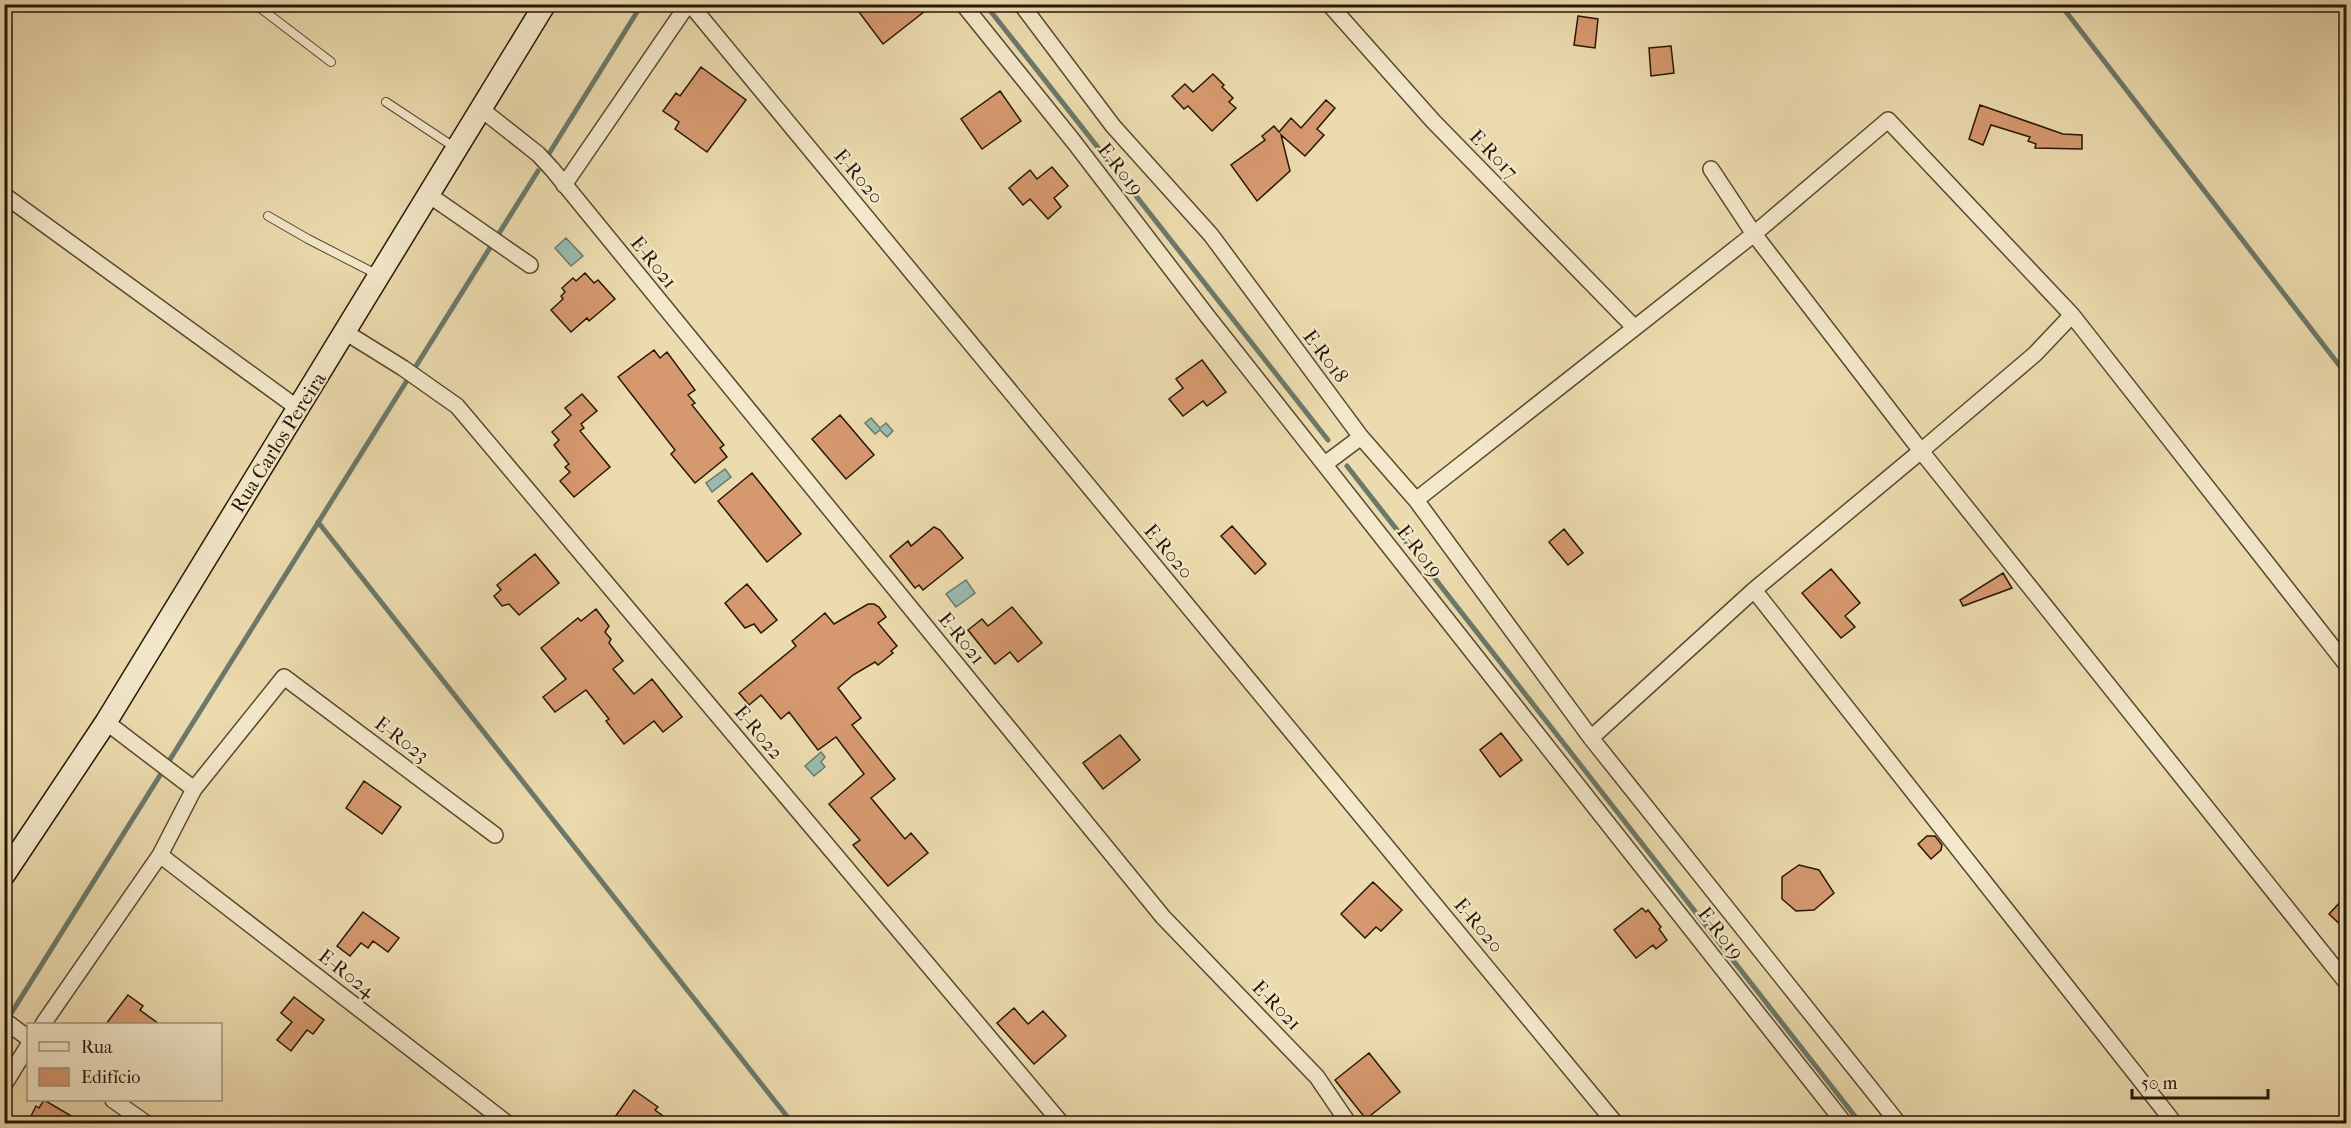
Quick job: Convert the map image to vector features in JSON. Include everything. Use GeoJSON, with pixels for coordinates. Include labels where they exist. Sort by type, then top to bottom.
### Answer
{"type":"FeatureCollection","features":[{"type":"Feature","properties":{"kind":"street","name":"Rua Carlos Pereira"},"geometry":{"type":"LineString","coordinates":[[4,875],[105,722],[458,150],[545,4]]}},
{"type":"Feature","properties":{"kind":"street"},"geometry":{"type":"LineString","coordinates":[[564,184],[689,4]]}},
{"type":"Feature","properties":{"kind":"street","name":"E-R020"},"geometry":{"type":"LineString","coordinates":[[689,4],[1616,1124]]}},
{"type":"Feature","properties":{"kind":"street","name":"E-R019"},"geometry":{"type":"LineString","coordinates":[[963,4],[1074,142],[1845,1124]]}},
{"type":"Feature","properties":{"kind":"street","name":"E-R018"},"geometry":{"type":"LineString","coordinates":[[1021,4],[1113,126],[1211,235],[1360,437],[1416,500],[1591,738],[1899,1124]]}},
{"type":"Feature","properties":{"kind":"street","name":"E-R017"},"geometry":{"type":"LineString","coordinates":[[1329,4],[1433,121],[1634,327]]}},
{"type":"Feature","properties":{"kind":"street","name":"E-R021"},"geometry":{"type":"LineString","coordinates":[[481,110],[538,154],[564,184],[1163,917],[1317,1077],[1349,1124]]}},
{"type":"Feature","properties":{"kind":"street"},"geometry":{"type":"LineString","coordinates":[[1416,500],[1754,234],[1888,120],[2072,315],[2346,664]]}},
{"type":"Feature","properties":{"kind":"street"},"geometry":{"type":"LineString","coordinates":[[1710,169],[1754,234],[1921,451],[2346,982]]}},
{"type":"Feature","properties":{"kind":"street"},"geometry":{"type":"LineString","coordinates":[[4,195],[299,409]]}},
{"type":"Feature","properties":{"kind":"street"},"geometry":{"type":"LineString","coordinates":[[429,195],[530,265]]}},
{"type":"Feature","properties":{"kind":"street"},"geometry":{"type":"LineString","coordinates":[[1591,738],[1755,590],[2035,354],[2072,315]]}},
{"type":"Feature","properties":{"kind":"street","name":"E-R022"},"geometry":{"type":"LineString","coordinates":[[345,332],[457,406],[1062,1124]]}},
{"type":"Feature","properties":{"kind":"street"},"geometry":{"type":"LineString","coordinates":[[1325,464],[1360,437]]}},
{"type":"Feature","properties":{"kind":"street"},"geometry":{"type":"LineString","coordinates":[[1755,590],[2175,1124]]}},
{"type":"Feature","properties":{"kind":"street","name":"E-R023"},"geometry":{"type":"LineString","coordinates":[[194,789],[284,677],[495,835]]}},
{"type":"Feature","properties":{"kind":"street"},"geometry":{"type":"LineString","coordinates":[[44,1023],[160,855],[194,789],[105,722]]}},
{"type":"Feature","properties":{"kind":"street","name":"E-R024"},"geometry":{"type":"LineString","coordinates":[[160,855],[508,1124]]}},
{"type":"Feature","properties":{"kind":"street"},"geometry":{"type":"LineString","coordinates":[[4,1085],[27,1048]]}},
{"type":"Feature","properties":{"kind":"street"},"geometry":{"type":"LineString","coordinates":[[114,1101],[147,1124]]}},
{"type":"Feature","properties":{"kind":"lane"},"geometry":{"type":"LineString","coordinates":[[255,4],[331,62]]}},
{"type":"Feature","properties":{"kind":"lane"},"geometry":{"type":"LineString","coordinates":[[386,102],[458,150]]}},
{"type":"Feature","properties":{"kind":"lane"},"geometry":{"type":"LineString","coordinates":[[268,216],[379,276]]}},
{"type":"Feature","properties":{"kind":"shaded area"},"geometry":{"type":"Polygon","coordinates":[[[566,238],[583,256],[571,266],[555,248],[566,238]]]}},
{"type":"Feature","properties":{"kind":"shaded area"},"geometry":{"type":"Polygon","coordinates":[[[871,418],[880,428],[886,423],[893,431],[887,437],[880,430],[875,434],[865,423],[871,418]]]}},
{"type":"Feature","properties":{"kind":"shaded area"},"geometry":{"type":"Polygon","coordinates":[[[725,469],[731,477],[712,492],[706,483],[725,469]]]}},
{"type":"Feature","properties":{"kind":"shaded area"},"geometry":{"type":"Polygon","coordinates":[[[966,580],[975,593],[956,607],[946,594],[966,580]]]}},
{"type":"Feature","properties":{"kind":"shaded area"},"geometry":{"type":"Polygon","coordinates":[[[821,752],[825,757],[821,762],[825,767],[814,776],[805,766],[821,752]]]}},
{"type":"Feature","properties":{"kind":"building"},"geometry":{"type":"Polygon","coordinates":[[[853,4],[934,4],[883,44],[853,4]]]}},
{"type":"Feature","properties":{"kind":"building"},"geometry":{"type":"Polygon","coordinates":[[[1578,16],[1598,19],[1595,48],[1574,45],[1578,16]]]}},
{"type":"Feature","properties":{"kind":"building"},"geometry":{"type":"Polygon","coordinates":[[[1671,46],[1674,73],[1651,76],[1649,48],[1671,46]]]}},
{"type":"Feature","properties":{"kind":"building"},"geometry":{"type":"Polygon","coordinates":[[[701,67],[746,100],[707,152],[675,129],[679,122],[663,111],[676,93],[680,96],[701,67]]]}},
{"type":"Feature","properties":{"kind":"building"},"geometry":{"type":"Polygon","coordinates":[[[1213,74],[1233,98],[1229,102],[1236,108],[1212,131],[1188,106],[1184,109],[1172,96],[1185,84],[1193,92],[1213,74]]]}},
{"type":"Feature","properties":{"kind":"building"},"geometry":{"type":"Polygon","coordinates":[[[1000,91],[1021,121],[982,149],[961,119],[1000,91]]]}},
{"type":"Feature","properties":{"kind":"building"},"geometry":{"type":"Polygon","coordinates":[[[1326,100],[1335,108],[1317,129],[1324,135],[1305,156],[1281,135],[1290,171],[1257,201],[1231,165],[1265,140],[1262,136],[1274,126],[1279,132],[1291,118],[1301,128],[1326,100]]]}},
{"type":"Feature","properties":{"kind":"building"},"geometry":{"type":"Polygon","coordinates":[[[1980,105],[2063,134],[2082,135],[2082,149],[2035,148],[2036,144],[2028,141],[2030,137],[1991,125],[1983,145],[1969,139],[1980,105]]]}},
{"type":"Feature","properties":{"kind":"building"},"geometry":{"type":"Polygon","coordinates":[[[1052,167],[1068,186],[1054,198],[1061,207],[1048,219],[1030,199],[1023,205],[1009,188],[1030,170],[1037,179],[1052,167]]]}},
{"type":"Feature","properties":{"kind":"building"},"geometry":{"type":"Polygon","coordinates":[[[585,273],[594,283],[598,280],[615,299],[589,321],[587,318],[571,332],[551,310],[563,299],[561,296],[565,292],[562,288],[573,278],[576,281],[585,273]]]}},
{"type":"Feature","properties":{"kind":"building"},"geometry":{"type":"Polygon","coordinates":[[[654,350],[660,358],[667,352],[695,390],[688,395],[695,403],[692,405],[724,445],[720,448],[727,457],[695,483],[671,454],[675,450],[618,377],[654,350]]]}},
{"type":"Feature","properties":{"kind":"building"},"geometry":{"type":"Polygon","coordinates":[[[1202,360],[1226,392],[1207,406],[1203,401],[1183,416],[1169,399],[1183,388],[1176,379],[1202,360]]]}},
{"type":"Feature","properties":{"kind":"building"},"geometry":{"type":"Polygon","coordinates":[[[582,394],[597,411],[581,424],[584,428],[580,431],[610,467],[574,497],[560,481],[570,472],[565,467],[569,464],[554,445],[559,440],[552,432],[571,415],[565,408],[582,394]]]}},
{"type":"Feature","properties":{"kind":"building"},"geometry":{"type":"Polygon","coordinates":[[[840,415],[874,455],[846,479],[812,439],[840,415]]]}},
{"type":"Feature","properties":{"kind":"building"},"geometry":{"type":"Polygon","coordinates":[[[752,473],[801,534],[767,562],[718,501],[752,473]]]}},
{"type":"Feature","properties":{"kind":"building"},"geometry":{"type":"Polygon","coordinates":[[[1232,526],[1266,564],[1255,574],[1221,536],[1232,526]]]}},
{"type":"Feature","properties":{"kind":"building"},"geometry":{"type":"Polygon","coordinates":[[[934,527],[940,530],[963,558],[923,590],[919,585],[915,588],[890,556],[908,541],[911,546],[934,527]]]}},
{"type":"Feature","properties":{"kind":"building"},"geometry":{"type":"Polygon","coordinates":[[[1564,529],[1583,553],[1568,565],[1549,542],[1564,529]]]}},
{"type":"Feature","properties":{"kind":"building"},"geometry":{"type":"Polygon","coordinates":[[[535,554],[559,583],[519,615],[509,604],[502,606],[494,596],[501,590],[497,585],[535,554]]]}},
{"type":"Feature","properties":{"kind":"building"},"geometry":{"type":"Polygon","coordinates":[[[1831,569],[1860,603],[1845,616],[1855,627],[1841,638],[1802,593],[1831,569]]]}},
{"type":"Feature","properties":{"kind":"building"},"geometry":{"type":"Polygon","coordinates":[[[2003,573],[2012,588],[1963,606],[1960,600],[2003,573]]]}},
{"type":"Feature","properties":{"kind":"building"},"geometry":{"type":"Polygon","coordinates":[[[747,584],[777,620],[761,633],[754,624],[745,628],[725,603],[747,584]]]}},
{"type":"Feature","properties":{"kind":"building"},"geometry":{"type":"Polygon","coordinates":[[[868,604],[879,607],[886,617],[878,623],[897,646],[891,651],[893,653],[878,665],[875,662],[853,675],[838,688],[861,718],[852,725],[895,779],[871,798],[905,839],[911,833],[928,853],[888,886],[853,845],[860,840],[829,804],[864,774],[836,737],[818,750],[789,712],[781,719],[761,695],[749,705],[739,693],[796,646],[792,641],[825,613],[834,624],[868,604]]]}},
{"type":"Feature","properties":{"kind":"building"},"geometry":{"type":"Polygon","coordinates":[[[1012,607],[1042,643],[1018,662],[1010,652],[995,664],[968,630],[982,619],[988,626],[1012,607]]]}},
{"type":"Feature","properties":{"kind":"building"},"geometry":{"type":"Polygon","coordinates":[[[596,609],[609,626],[605,632],[611,639],[609,643],[623,661],[613,669],[634,694],[652,679],[682,717],[663,732],[654,721],[624,744],[606,721],[609,719],[586,690],[555,712],[543,697],[566,679],[541,648],[578,618],[581,621],[596,609]]]}},
{"type":"Feature","properties":{"kind":"building"},"geometry":{"type":"Polygon","coordinates":[[[1501,733],[1522,760],[1500,777],[1480,750],[1501,733]]]}},
{"type":"Feature","properties":{"kind":"building"},"geometry":{"type":"Polygon","coordinates":[[[1120,735],[1140,760],[1103,789],[1083,763],[1120,735]]]}},
{"type":"Feature","properties":{"kind":"building"},"geometry":{"type":"Polygon","coordinates":[[[364,781],[401,807],[382,834],[346,808],[364,781]]]}},
{"type":"Feature","properties":{"kind":"building"},"geometry":{"type":"Polygon","coordinates":[[[1927,836],[1935,836],[1942,845],[1941,850],[1931,859],[1918,844],[1927,836]]]}},
{"type":"Feature","properties":{"kind":"building"},"geometry":{"type":"Polygon","coordinates":[[[1799,865],[1819,870],[1834,893],[1814,910],[1796,911],[1782,899],[1782,877],[1799,865]]]}},
{"type":"Feature","properties":{"kind":"building"},"geometry":{"type":"Polygon","coordinates":[[[1373,882],[1402,910],[1381,931],[1376,927],[1365,938],[1341,914],[1373,882]]]}},
{"type":"Feature","properties":{"kind":"building"},"geometry":{"type":"Polygon","coordinates":[[[2346,896],[2346,930],[2329,914],[2346,896]]]}},
{"type":"Feature","properties":{"kind":"building"},"geometry":{"type":"Polygon","coordinates":[[[1642,908],[1646,912],[1648,910],[1661,927],[1659,929],[1667,940],[1656,949],[1653,945],[1636,958],[1614,930],[1642,908]]]}},
{"type":"Feature","properties":{"kind":"building"},"geometry":{"type":"Polygon","coordinates":[[[363,912],[399,938],[388,952],[373,941],[368,948],[361,943],[350,956],[337,946],[363,912]]]}},
{"type":"Feature","properties":{"kind":"building"},"geometry":{"type":"Polygon","coordinates":[[[128,995],[143,1006],[140,1010],[158,1023],[107,1023],[128,995]]]}},
{"type":"Feature","properties":{"kind":"building"},"geometry":{"type":"Polygon","coordinates":[[[294,997],[324,1020],[313,1034],[307,1030],[291,1051],[277,1040],[292,1022],[281,1013],[294,997]]]}},
{"type":"Feature","properties":{"kind":"building"},"geometry":{"type":"Polygon","coordinates":[[[1014,1008],[1028,1024],[1043,1011],[1066,1036],[1034,1064],[997,1023],[1014,1008]]]}},
{"type":"Feature","properties":{"kind":"building"},"geometry":{"type":"Polygon","coordinates":[[[1369,1053],[1400,1092],[1366,1119],[1335,1080],[1369,1053]]]}},
{"type":"Feature","properties":{"kind":"building"},"geometry":{"type":"Polygon","coordinates":[[[634,1090],[658,1107],[655,1110],[674,1124],[610,1124],[634,1090]]]}},
{"type":"Feature","properties":{"kind":"building"},"geometry":{"type":"Polygon","coordinates":[[[46,1101],[85,1124],[27,1124],[36,1106],[39,1108],[46,1101]]]}},
{"type":"Feature","properties":{"kind":"waterway"},"geometry":{"type":"LineString","coordinates":[[545,160],[642,4]]}},
{"type":"Feature","properties":{"kind":"waterway"},"geometry":{"type":"LineString","coordinates":[[985,4],[1328,440]]}},
{"type":"Feature","properties":{"kind":"waterway"},"geometry":{"type":"LineString","coordinates":[[2060,4],[2346,374]]}},
{"type":"Feature","properties":{"kind":"waterway"},"geometry":{"type":"LineString","coordinates":[[7,1020],[538,171]]}},
{"type":"Feature","properties":{"kind":"waterway"},"geometry":{"type":"LineString","coordinates":[[1347,466],[1861,1124]]}},
{"type":"Feature","properties":{"kind":"waterway"},"geometry":{"type":"LineString","coordinates":[[318,522],[793,1124]]}}]}
